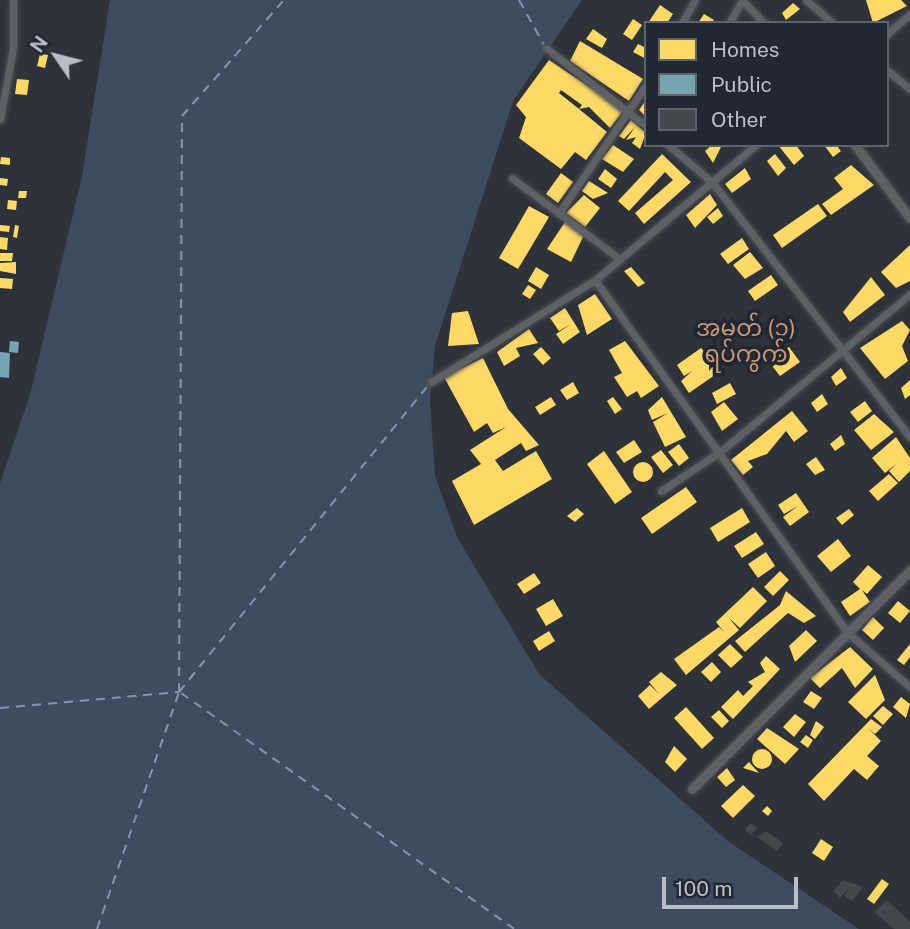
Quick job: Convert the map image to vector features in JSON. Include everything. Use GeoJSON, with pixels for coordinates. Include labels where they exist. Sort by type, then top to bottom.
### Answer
{"type":"FeatureCollection","features":[{"type":"Feature","properties":{"kind":"street"},"geometry":{"type":"LineString","coordinates":[[0,119],[12,58],[13,0]]}},
{"type":"Feature","properties":{"kind":"street"},"geometry":{"type":"LineString","coordinates":[[683,21],[695,0]]}},
{"type":"Feature","properties":{"kind":"street"},"geometry":{"type":"LineString","coordinates":[[730,21],[742,0],[762,21]]}},
{"type":"Feature","properties":{"kind":"street"},"geometry":{"type":"LineString","coordinates":[[806,0],[830,21]]}},
{"type":"Feature","properties":{"kind":"street"},"geometry":{"type":"LineString","coordinates":[[889,32],[910,14]]}},
{"type":"Feature","properties":{"kind":"street"},"geometry":{"type":"LineString","coordinates":[[545,48],[644,125]]}},
{"type":"Feature","properties":{"kind":"street"},"geometry":{"type":"LineString","coordinates":[[889,72],[910,89]]}},
{"type":"Feature","properties":{"kind":"street"},"geometry":{"type":"LineString","coordinates":[[559,213],[644,88]]}},
{"type":"Feature","properties":{"kind":"street"},"geometry":{"type":"LineString","coordinates":[[670,147],[712,182],[910,437]]}},
{"type":"Feature","properties":{"kind":"street"},"geometry":{"type":"LineString","coordinates":[[431,382],[595,280],[754,147]]}},
{"type":"Feature","properties":{"kind":"street"},"geometry":{"type":"LineString","coordinates":[[857,147],[910,218]]}},
{"type":"Feature","properties":{"kind":"street"},"geometry":{"type":"LineString","coordinates":[[512,178],[620,259]]}},
{"type":"Feature","properties":{"kind":"street"},"geometry":{"type":"LineString","coordinates":[[595,280],[721,451],[848,634],[910,687]]}},
{"type":"Feature","properties":{"kind":"street"},"geometry":{"type":"LineString","coordinates":[[661,491],[721,451],[910,294]]}},
{"type":"Feature","properties":{"kind":"street"},"geometry":{"type":"LineString","coordinates":[[692,789],[910,570]]}},
{"type":"Feature","properties":{"kind":"water"},"geometry":{"type":"Polygon","coordinates":[[[110,0],[582,0],[513,101],[435,346],[430,401],[435,476],[457,537],[539,674],[729,842],[859,929],[0,929],[0,483],[30,395],[82,176],[110,0]]]}},
{"type":"Feature","properties":{"kind":"building: Homes"},"geometry":{"type":"Polygon","coordinates":[[[866,0],[901,0],[907,6],[877,21],[872,21],[866,0]]]}},
{"type":"Feature","properties":{"kind":"building: Homes"},"geometry":{"type":"Polygon","coordinates":[[[793,3],[800,9],[786,20],[782,13],[793,3]]]}},
{"type":"Feature","properties":{"kind":"building: Homes"},"geometry":{"type":"Polygon","coordinates":[[[660,5],[673,14],[668,21],[649,21],[660,5]]]}},
{"type":"Feature","properties":{"kind":"building: Homes"},"geometry":{"type":"Polygon","coordinates":[[[704,14],[714,20],[713,21],[699,21],[704,14]]]}},
{"type":"Feature","properties":{"kind":"building: Homes"},"geometry":{"type":"Polygon","coordinates":[[[633,19],[642,25],[632,40],[623,34],[633,19]]]}},
{"type":"Feature","properties":{"kind":"building: Homes"},"geometry":{"type":"Polygon","coordinates":[[[593,29],[607,39],[602,48],[586,39],[593,29]]]}},
{"type":"Feature","properties":{"kind":"building: Homes"},"geometry":{"type":"Polygon","coordinates":[[[580,41],[643,79],[629,101],[570,61],[580,41]]]}},
{"type":"Feature","properties":{"kind":"building: Homes"},"geometry":{"type":"Polygon","coordinates":[[[638,44],[644,47],[644,58],[633,52],[638,44]]]}},
{"type":"Feature","properties":{"kind":"building: Homes"},"geometry":{"type":"Polygon","coordinates":[[[40,54],[48,55],[45,68],[37,66],[40,54]]]}},
{"type":"Feature","properties":{"kind":"building: Homes"},"geometry":{"type":"Polygon","coordinates":[[[549,60],[624,110],[610,128],[589,107],[579,109],[607,132],[586,160],[575,152],[561,169],[519,138],[526,117],[516,105],[549,60]],[[561,90],[559,93],[579,109],[582,105],[561,90]]]}},
{"type":"Feature","properties":{"kind":"building: Homes"},"geometry":{"type":"Polygon","coordinates":[[[17,79],[29,80],[27,95],[15,94],[17,79]]]}},
{"type":"Feature","properties":{"kind":"building: Homes"},"geometry":{"type":"Polygon","coordinates":[[[631,120],[644,131],[640,149],[632,143],[636,137],[626,140],[635,127],[624,139],[619,136],[631,120]]]}},
{"type":"Feature","properties":{"kind":"building: Homes"},"geometry":{"type":"Polygon","coordinates":[[[613,145],[634,159],[623,172],[602,159],[613,145]]]}},
{"type":"Feature","properties":{"kind":"building: Homes"},"geometry":{"type":"Polygon","coordinates":[[[710,147],[721,147],[713,163],[705,151],[710,147]]]}},
{"type":"Feature","properties":{"kind":"building: Homes"},"geometry":{"type":"Polygon","coordinates":[[[780,147],[797,147],[804,156],[794,165],[780,147]]]}},
{"type":"Feature","properties":{"kind":"building: Homes"},"geometry":{"type":"Polygon","coordinates":[[[826,147],[838,147],[841,151],[833,157],[826,147]]]}},
{"type":"Feature","properties":{"kind":"building: Homes"},"geometry":{"type":"Polygon","coordinates":[[[662,154],[691,182],[644,224],[635,213],[673,180],[665,172],[629,211],[618,201],[662,154]]]}},
{"type":"Feature","properties":{"kind":"building: Homes"},"geometry":{"type":"Polygon","coordinates":[[[775,154],[786,168],[778,176],[767,161],[775,154]]]}},
{"type":"Feature","properties":{"kind":"building: Homes"},"geometry":{"type":"Polygon","coordinates":[[[1,157],[10,158],[10,165],[0,164],[1,157]]]}},
{"type":"Feature","properties":{"kind":"building: Homes"},"geometry":{"type":"Polygon","coordinates":[[[851,165],[874,185],[831,215],[822,204],[843,189],[834,178],[851,165]]]}},
{"type":"Feature","properties":{"kind":"building: Homes"},"geometry":{"type":"Polygon","coordinates":[[[745,168],[751,179],[732,193],[725,184],[745,168]]]}},
{"type":"Feature","properties":{"kind":"building: Homes"},"geometry":{"type":"Polygon","coordinates":[[[605,169],[617,179],[611,188],[598,179],[605,169]]]}},
{"type":"Feature","properties":{"kind":"building: Homes"},"geometry":{"type":"Polygon","coordinates":[[[561,173],[573,182],[558,203],[546,194],[561,173]]]}},
{"type":"Feature","properties":{"kind":"building: Homes"},"geometry":{"type":"Polygon","coordinates":[[[0,178],[8,179],[7,186],[0,185],[0,178]]]}},
{"type":"Feature","properties":{"kind":"building: Homes"},"geometry":{"type":"Polygon","coordinates":[[[589,181],[608,193],[593,199],[582,191],[589,181]]]}},
{"type":"Feature","properties":{"kind":"building: Homes"},"geometry":{"type":"Polygon","coordinates":[[[19,191],[27,191],[26,198],[18,198],[19,191]]]}},
{"type":"Feature","properties":{"kind":"building: Homes"},"geometry":{"type":"Polygon","coordinates":[[[710,194],[717,205],[695,228],[686,215],[710,194]]]}},
{"type":"Feature","properties":{"kind":"building: Homes"},"geometry":{"type":"Polygon","coordinates":[[[584,195],[600,208],[585,227],[566,213],[584,195]]]}},
{"type":"Feature","properties":{"kind":"building: Homes"},"geometry":{"type":"Polygon","coordinates":[[[8,200],[17,201],[16,210],[7,209],[8,200]]]}},
{"type":"Feature","properties":{"kind":"building: Homes"},"geometry":{"type":"Polygon","coordinates":[[[818,204],[827,216],[782,248],[773,235],[818,204]]]}},
{"type":"Feature","properties":{"kind":"building: Homes"},"geometry":{"type":"Polygon","coordinates":[[[529,206],[549,217],[518,269],[499,258],[529,206]]]}},
{"type":"Feature","properties":{"kind":"building: Homes"},"geometry":{"type":"Polygon","coordinates":[[[718,208],[723,216],[713,224],[707,217],[718,208]]]}},
{"type":"Feature","properties":{"kind":"building: Homes"},"geometry":{"type":"Polygon","coordinates":[[[567,219],[585,233],[571,262],[547,249],[567,219]]]}},
{"type":"Feature","properties":{"kind":"building: Homes"},"geometry":{"type":"Polygon","coordinates":[[[0,225],[10,226],[9,232],[0,231],[0,225]]]}},
{"type":"Feature","properties":{"kind":"building: Homes"},"geometry":{"type":"Polygon","coordinates":[[[15,225],[19,226],[17,238],[13,237],[15,225]]]}},
{"type":"Feature","properties":{"kind":"building: Homes"},"geometry":{"type":"Polygon","coordinates":[[[0,237],[8,238],[7,250],[0,249],[0,237]]]}},
{"type":"Feature","properties":{"kind":"building: Homes"},"geometry":{"type":"Polygon","coordinates":[[[742,238],[749,249],[728,264],[720,254],[742,238]]]}},
{"type":"Feature","properties":{"kind":"building: Homes"},"geometry":{"type":"Polygon","coordinates":[[[910,245],[910,281],[896,288],[881,272],[910,245]]]}},
{"type":"Feature","properties":{"kind":"building: Homes"},"geometry":{"type":"Polygon","coordinates":[[[750,252],[763,268],[745,279],[733,265],[750,252]]]}},
{"type":"Feature","properties":{"kind":"building: Homes"},"geometry":{"type":"Polygon","coordinates":[[[0,253],[13,253],[12,261],[0,261],[0,253]]]}},
{"type":"Feature","properties":{"kind":"building: Homes"},"geometry":{"type":"Polygon","coordinates":[[[16,262],[16,274],[0,271],[0,263],[16,262]]]}},
{"type":"Feature","properties":{"kind":"building: Homes"},"geometry":{"type":"Polygon","coordinates":[[[536,267],[549,275],[541,289],[528,281],[536,267]]]}},
{"type":"Feature","properties":{"kind":"building: Homes"},"geometry":{"type":"Polygon","coordinates":[[[631,267],[645,283],[638,287],[624,271],[631,267]]]}},
{"type":"Feature","properties":{"kind":"building: Homes"},"geometry":{"type":"Polygon","coordinates":[[[771,275],[778,285],[755,301],[748,291],[771,275]]]}},
{"type":"Feature","properties":{"kind":"building: Homes"},"geometry":{"type":"Polygon","coordinates":[[[871,277],[885,295],[850,322],[843,312],[871,277]]]}},
{"type":"Feature","properties":{"kind":"building: Homes"},"geometry":{"type":"Polygon","coordinates":[[[0,278],[13,279],[12,289],[0,288],[0,278]]]}},
{"type":"Feature","properties":{"kind":"building: Homes"},"geometry":{"type":"Polygon","coordinates":[[[528,285],[536,290],[530,299],[522,294],[528,285]]]}},
{"type":"Feature","properties":{"kind":"building: Homes"},"geometry":{"type":"Polygon","coordinates":[[[595,294],[612,319],[587,335],[578,305],[595,294]]]}},
{"type":"Feature","properties":{"kind":"building: Homes"},"geometry":{"type":"Polygon","coordinates":[[[565,308],[580,332],[563,344],[556,334],[571,324],[559,331],[550,318],[565,308]]]}},
{"type":"Feature","properties":{"kind":"building: Homes"},"geometry":{"type":"Polygon","coordinates":[[[468,311],[479,344],[448,346],[452,313],[468,311]]]}},
{"type":"Feature","properties":{"kind":"building: Homes"},"geometry":{"type":"Polygon","coordinates":[[[902,321],[910,330],[902,346],[908,361],[885,379],[860,348],[902,321]]]}},
{"type":"Feature","properties":{"kind":"building: Homes"},"geometry":{"type":"Polygon","coordinates":[[[529,329],[538,343],[516,348],[520,356],[504,366],[497,352],[529,329]]]}},
{"type":"Feature","properties":{"kind":"building: Homes"},"geometry":{"type":"Polygon","coordinates":[[[625,341],[659,386],[641,398],[637,391],[627,397],[614,377],[622,373],[609,350],[625,341]]]}},
{"type":"Feature","properties":{"kind":"building: Homes"},"geometry":{"type":"Polygon","coordinates":[[[541,347],[551,358],[543,365],[533,354],[541,347]]]}},
{"type":"Feature","properties":{"kind":"building: Homes"},"geometry":{"type":"Polygon","coordinates":[[[789,347],[800,362],[780,376],[769,362],[789,347]]]}},
{"type":"Feature","properties":{"kind":"building: Homes"},"geometry":{"type":"Polygon","coordinates":[[[701,348],[722,370],[689,393],[681,381],[692,371],[684,376],[677,365],[701,348]]]}},
{"type":"Feature","properties":{"kind":"building: Homes"},"geometry":{"type":"Polygon","coordinates":[[[483,358],[508,409],[539,445],[526,451],[521,443],[495,460],[503,471],[536,451],[552,479],[474,525],[452,481],[481,464],[470,450],[506,427],[493,433],[487,423],[474,432],[444,377],[483,358]]]}},
{"type":"Feature","properties":{"kind":"building: Homes"},"geometry":{"type":"Polygon","coordinates":[[[841,368],[847,378],[836,386],[831,377],[841,368]]]}},
{"type":"Feature","properties":{"kind":"building: Homes"},"geometry":{"type":"Polygon","coordinates":[[[910,380],[910,395],[905,399],[901,388],[910,380]]]}},
{"type":"Feature","properties":{"kind":"building: Homes"},"geometry":{"type":"Polygon","coordinates":[[[573,382],[579,393],[567,400],[560,390],[573,382]]]}},
{"type":"Feature","properties":{"kind":"building: Homes"},"geometry":{"type":"Polygon","coordinates":[[[730,383],[736,394],[717,404],[712,393],[730,383]]]}},
{"type":"Feature","properties":{"kind":"building: Homes"},"geometry":{"type":"Polygon","coordinates":[[[822,394],[828,404],[817,412],[811,403],[822,394]]]}},
{"type":"Feature","properties":{"kind":"building: Homes"},"geometry":{"type":"Polygon","coordinates":[[[551,397],[556,405],[540,415],[535,407],[551,397]]]}},
{"type":"Feature","properties":{"kind":"building: Homes"},"geometry":{"type":"Polygon","coordinates":[[[613,397],[622,409],[615,414],[607,401],[613,397]]]}},
{"type":"Feature","properties":{"kind":"building: Homes"},"geometry":{"type":"Polygon","coordinates":[[[662,397],[686,437],[665,447],[653,422],[668,413],[652,420],[648,410],[662,397]]]}},
{"type":"Feature","properties":{"kind":"building: Homes"},"geometry":{"type":"Polygon","coordinates":[[[865,401],[872,411],[858,422],[850,412],[865,401]]]}},
{"type":"Feature","properties":{"kind":"building: Homes"},"geometry":{"type":"Polygon","coordinates":[[[724,402],[738,419],[722,431],[711,412],[724,402]]]}},
{"type":"Feature","properties":{"kind":"building: Homes"},"geometry":{"type":"Polygon","coordinates":[[[792,411],[808,431],[794,442],[786,431],[767,454],[748,461],[753,467],[743,475],[731,460],[792,411]]]}},
{"type":"Feature","properties":{"kind":"building: Homes"},"geometry":{"type":"Polygon","coordinates":[[[874,414],[894,432],[871,450],[854,430],[874,414]]]}},
{"type":"Feature","properties":{"kind":"building: Homes"},"geometry":{"type":"Polygon","coordinates":[[[841,435],[845,444],[835,451],[830,444],[841,435]]]}},
{"type":"Feature","properties":{"kind":"building: Homes"},"geometry":{"type":"Polygon","coordinates":[[[896,437],[910,458],[910,471],[899,482],[889,471],[896,464],[885,473],[872,458],[896,437]]]}},
{"type":"Feature","properties":{"kind":"building: Homes"},"geometry":{"type":"Polygon","coordinates":[[[634,440],[642,452],[624,463],[616,452],[634,440]]]}},
{"type":"Feature","properties":{"kind":"building: Homes"},"geometry":{"type":"Polygon","coordinates":[[[679,444],[689,458],[679,466],[668,452],[679,444]]]}},
{"type":"Feature","properties":{"kind":"building: Homes"},"geometry":{"type":"Polygon","coordinates":[[[661,450],[673,465],[663,473],[651,457],[661,450]]]}},
{"type":"Feature","properties":{"kind":"building: Homes"},"geometry":{"type":"Polygon","coordinates":[[[604,451],[632,492],[615,504],[587,464],[604,451]]]}},
{"type":"Feature","properties":{"kind":"building: Homes"},"geometry":{"type":"Polygon","coordinates":[[[816,457],[825,470],[815,475],[806,464],[816,457]]]}},
{"type":"Feature","properties":{"kind":"building: Homes"},"geometry":{"type":"Polygon","coordinates":[[[639,462],[647,462],[653,472],[647,482],[639,482],[633,476],[633,468],[639,462]]]}},
{"type":"Feature","properties":{"kind":"building: Homes"},"geometry":{"type":"Polygon","coordinates":[[[889,474],[898,483],[878,501],[869,491],[889,474]]]}},
{"type":"Feature","properties":{"kind":"building: Homes"},"geometry":{"type":"Polygon","coordinates":[[[686,487],[697,502],[652,534],[641,518],[686,487]]]}},
{"type":"Feature","properties":{"kind":"building: Homes"},"geometry":{"type":"Polygon","coordinates":[[[796,493],[809,512],[790,526],[783,517],[798,506],[784,514],[778,505],[796,493]]]}},
{"type":"Feature","properties":{"kind":"building: Homes"},"geometry":{"type":"Polygon","coordinates":[[[577,508],[584,514],[575,522],[567,516],[577,508]]]}},
{"type":"Feature","properties":{"kind":"building: Homes"},"geometry":{"type":"Polygon","coordinates":[[[742,508],[750,522],[718,542],[710,528],[742,508]]]}},
{"type":"Feature","properties":{"kind":"building: Homes"},"geometry":{"type":"Polygon","coordinates":[[[849,509],[854,515],[842,525],[836,518],[849,509]]]}},
{"type":"Feature","properties":{"kind":"building: Homes"},"geometry":{"type":"Polygon","coordinates":[[[756,532],[764,544],[742,558],[734,546],[756,532]]]}},
{"type":"Feature","properties":{"kind":"building: Homes"},"geometry":{"type":"Polygon","coordinates":[[[838,539],[851,556],[831,572],[817,556],[838,539]]]}},
{"type":"Feature","properties":{"kind":"building: Homes"},"geometry":{"type":"Polygon","coordinates":[[[766,552],[775,566],[758,578],[748,564],[766,552]]]}},
{"type":"Feature","properties":{"kind":"building: Homes"},"geometry":{"type":"Polygon","coordinates":[[[868,565],[882,577],[867,594],[862,590],[870,602],[850,616],[841,602],[860,589],[853,582],[868,565]]]}},
{"type":"Feature","properties":{"kind":"building: Homes"},"geometry":{"type":"Polygon","coordinates":[[[780,571],[789,580],[773,596],[764,587],[780,571]]]}},
{"type":"Feature","properties":{"kind":"building: Homes"},"geometry":{"type":"Polygon","coordinates":[[[534,573],[541,583],[524,594],[517,584],[534,573]]]}},
{"type":"Feature","properties":{"kind":"building: Homes"},"geometry":{"type":"Polygon","coordinates":[[[753,587],[767,601],[740,628],[729,618],[739,630],[686,675],[674,659],[719,627],[724,632],[716,622],[753,587]]]}},
{"type":"Feature","properties":{"kind":"building: Homes"},"geometry":{"type":"Polygon","coordinates":[[[786,591],[816,616],[804,623],[788,613],[745,652],[735,641],[780,605],[786,591]]]}},
{"type":"Feature","properties":{"kind":"building: Homes"},"geometry":{"type":"Polygon","coordinates":[[[553,599],[563,616],[546,626],[536,609],[553,599]]]}},
{"type":"Feature","properties":{"kind":"building: Homes"},"geometry":{"type":"Polygon","coordinates":[[[898,601],[910,611],[900,623],[888,613],[898,601]]]}},
{"type":"Feature","properties":{"kind":"building: Homes"},"geometry":{"type":"Polygon","coordinates":[[[873,617],[884,628],[873,640],[862,630],[873,617]]]}},
{"type":"Feature","properties":{"kind":"building: Homes"},"geometry":{"type":"Polygon","coordinates":[[[806,630],[817,641],[795,662],[789,646],[806,630]]]}},
{"type":"Feature","properties":{"kind":"building: Homes"},"geometry":{"type":"Polygon","coordinates":[[[549,631],[555,641],[539,651],[533,641],[549,631]]]}},
{"type":"Feature","properties":{"kind":"building: Homes"},"geometry":{"type":"Polygon","coordinates":[[[730,644],[743,657],[731,668],[718,655],[730,644]]]}},
{"type":"Feature","properties":{"kind":"building: Homes"},"geometry":{"type":"Polygon","coordinates":[[[910,644],[910,657],[904,665],[897,660],[910,644]]]}},
{"type":"Feature","properties":{"kind":"building: Homes"},"geometry":{"type":"Polygon","coordinates":[[[850,647],[873,669],[855,688],[842,668],[820,688],[810,678],[850,647]]]}},
{"type":"Feature","properties":{"kind":"building: Homes"},"geometry":{"type":"Polygon","coordinates":[[[766,656],[780,669],[733,719],[721,707],[738,690],[743,696],[753,686],[748,682],[765,672],[760,663],[766,656]]]}},
{"type":"Feature","properties":{"kind":"building: Homes"},"geometry":{"type":"Polygon","coordinates":[[[712,662],[721,672],[711,682],[701,672],[712,662]]]}},
{"type":"Feature","properties":{"kind":"building: Homes"},"geometry":{"type":"Polygon","coordinates":[[[661,672],[677,685],[649,709],[638,696],[650,685],[659,694],[649,682],[661,672]]]}},
{"type":"Feature","properties":{"kind":"building: Homes"},"geometry":{"type":"Polygon","coordinates":[[[875,675],[885,700],[866,719],[848,702],[875,675]]]}},
{"type":"Feature","properties":{"kind":"building: Homes"},"geometry":{"type":"Polygon","coordinates":[[[811,691],[822,698],[814,709],[803,702],[811,691]]]}},
{"type":"Feature","properties":{"kind":"building: Homes"},"geometry":{"type":"Polygon","coordinates":[[[901,697],[910,704],[906,718],[893,707],[901,697]]]}},
{"type":"Feature","properties":{"kind":"building: Homes"},"geometry":{"type":"Polygon","coordinates":[[[883,706],[893,714],[883,725],[873,716],[883,706]]]}},
{"type":"Feature","properties":{"kind":"building: Homes"},"geometry":{"type":"Polygon","coordinates":[[[686,707],[714,738],[702,749],[674,718],[686,707]]]}},
{"type":"Feature","properties":{"kind":"building: Homes"},"geometry":{"type":"Polygon","coordinates":[[[719,710],[729,721],[722,728],[711,717],[719,710]]]}},
{"type":"Feature","properties":{"kind":"building: Homes"},"geometry":{"type":"Polygon","coordinates":[[[795,714],[806,722],[794,737],[783,727],[795,714]]]}},
{"type":"Feature","properties":{"kind":"building: Homes"},"geometry":{"type":"Polygon","coordinates":[[[871,719],[882,727],[875,734],[868,728],[881,741],[867,756],[879,766],[867,780],[854,769],[824,801],[808,784],[871,719]]]}},
{"type":"Feature","properties":{"kind":"building: Homes"},"geometry":{"type":"Polygon","coordinates":[[[816,721],[824,727],[815,739],[810,735],[816,721]]]}},
{"type":"Feature","properties":{"kind":"building: Homes"},"geometry":{"type":"Polygon","coordinates":[[[767,728],[799,749],[785,764],[757,739],[767,728]]]}},
{"type":"Feature","properties":{"kind":"building: Homes"},"geometry":{"type":"Polygon","coordinates":[[[806,735],[813,740],[808,748],[800,742],[806,735]]]}},
{"type":"Feature","properties":{"kind":"building: Homes"},"geometry":{"type":"Polygon","coordinates":[[[674,746],[687,759],[675,772],[665,762],[674,746]]]}},
{"type":"Feature","properties":{"kind":"building: Homes"},"geometry":{"type":"Polygon","coordinates":[[[762,749],[769,752],[772,759],[769,766],[762,769],[755,766],[752,759],[755,752],[762,749]]]}},
{"type":"Feature","properties":{"kind":"building: Homes"},"geometry":{"type":"Polygon","coordinates":[[[749,762],[759,773],[743,768],[749,762]]]}},
{"type":"Feature","properties":{"kind":"building: Homes"},"geometry":{"type":"Polygon","coordinates":[[[727,768],[735,780],[726,787],[717,777],[727,768]]]}},
{"type":"Feature","properties":{"kind":"building: Homes"},"geometry":{"type":"Polygon","coordinates":[[[743,785],[755,796],[733,818],[721,806],[743,785]]]}},
{"type":"Feature","properties":{"kind":"building: Homes"},"geometry":{"type":"Polygon","coordinates":[[[767,806],[772,811],[768,816],[762,811],[767,806]]]}},
{"type":"Feature","properties":{"kind":"building: Homes"},"geometry":{"type":"Polygon","coordinates":[[[821,839],[833,847],[824,861],[812,853],[821,839]]]}},
{"type":"Feature","properties":{"kind":"building: Homes"},"geometry":{"type":"Polygon","coordinates":[[[882,879],[889,884],[874,904],[867,899],[882,879]]]}},
{"type":"Feature","properties":{"kind":"building: Public"},"geometry":{"type":"Polygon","coordinates":[[[10,341],[19,342],[18,353],[9,352],[10,341]]]}},
{"type":"Feature","properties":{"kind":"building: Public"},"geometry":{"type":"Polygon","coordinates":[[[0,352],[10,353],[9,378],[0,377],[0,352]]]}},
{"type":"Feature","properties":{"kind":"building: Other"},"geometry":{"type":"Polygon","coordinates":[[[750,823],[757,828],[751,835],[745,830],[750,823]]]}},
{"type":"Feature","properties":{"kind":"building: Other"},"geometry":{"type":"Polygon","coordinates":[[[766,831],[783,843],[777,851],[757,837],[766,831]]]}},
{"type":"Feature","properties":{"kind":"building: Other"},"geometry":{"type":"Polygon","coordinates":[[[843,880],[863,887],[852,901],[844,896],[850,887],[840,898],[833,891],[843,880]]]}},
{"type":"Feature","properties":{"kind":"building: Other"},"geometry":{"type":"Polygon","coordinates":[[[887,900],[910,922],[910,929],[894,929],[874,912],[887,900]]]}},
{"type":"Feature","properties":{"kind":"ferry route"},"geometry":{"type":"LineString","coordinates":[[0,708],[179,692],[182,116],[284,0]]}},
{"type":"Feature","properties":{"kind":"ferry route"},"geometry":{"type":"LineString","coordinates":[[519,0],[544,45]]}},
{"type":"Feature","properties":{"kind":"ferry route"},"geometry":{"type":"LineString","coordinates":[[97,929],[179,692],[430,383]]}},
{"type":"Feature","properties":{"kind":"ferry route"},"geometry":{"type":"LineString","coordinates":[[181,693],[514,929]]}},
{"type":"Feature","properties":{"kind":"district","name":"အမှတ် (၁) ရပ်ကွက်"},"geometry":{"type":"Point","coordinates":[746,341]}}]}
